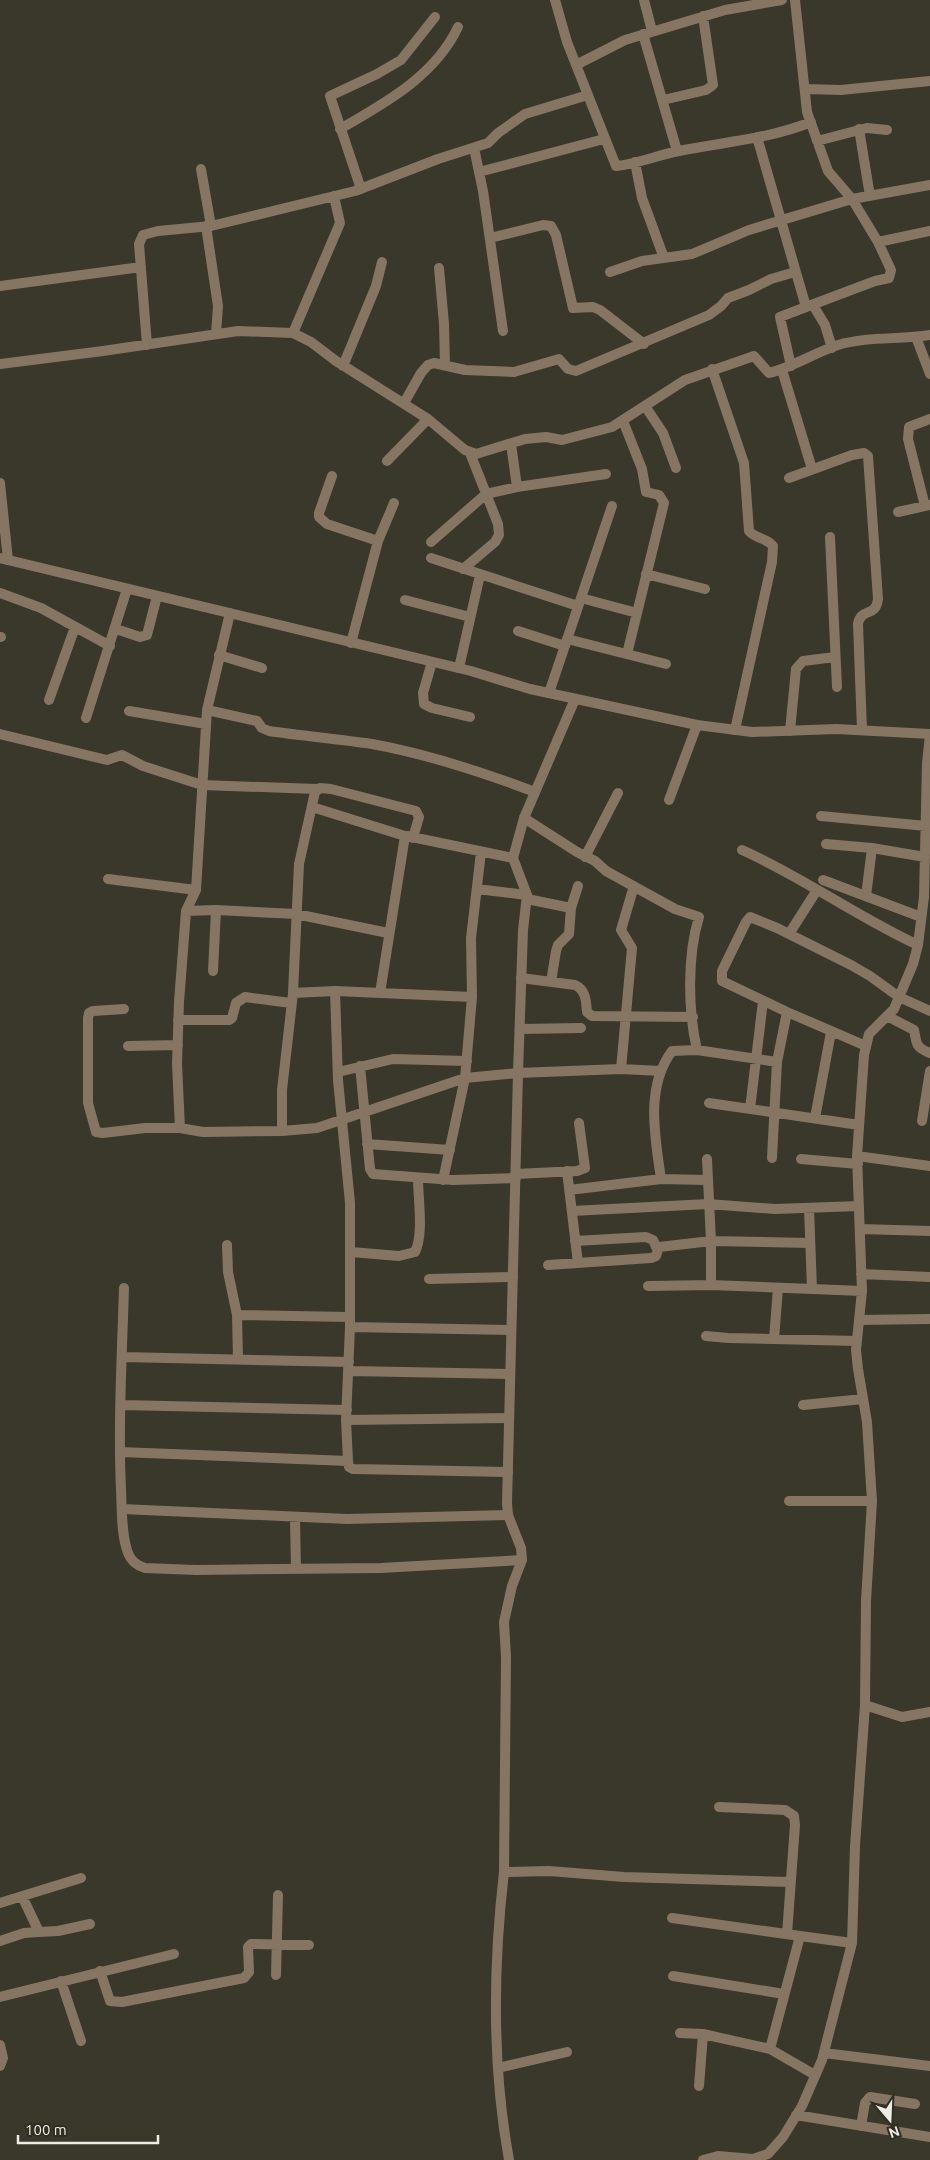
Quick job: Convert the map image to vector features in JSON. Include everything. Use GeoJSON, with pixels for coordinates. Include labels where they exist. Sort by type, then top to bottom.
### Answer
{"type":"FeatureCollection","features":[{"type":"Feature","properties":{"kind":"street"},"geometry":{"type":"LineString","coordinates":[[555,0],[567,42],[616,166],[678,151],[757,137],[796,128],[811,122]]}},
{"type":"Feature","properties":{"kind":"street"},"geometry":{"type":"LineString","coordinates":[[644,0],[648,33],[662,100],[678,151]]}},
{"type":"Feature","properties":{"kind":"street"},"geometry":{"type":"LineString","coordinates":[[576,65],[625,40],[703,16],[782,0]]}},
{"type":"Feature","properties":{"kind":"street"},"geometry":{"type":"LineString","coordinates":[[795,0],[807,112],[817,141],[828,171],[852,199],[878,242],[891,270],[889,278],[875,281],[780,317],[786,368],[812,469]]}},
{"type":"Feature","properties":{"kind":"street"},"geometry":{"type":"LineString","coordinates":[[662,100],[706,90],[713,85],[703,16]]}},
{"type":"Feature","properties":{"kind":"street"},"geometry":{"type":"LineString","coordinates":[[361,189],[330,96],[377,74],[401,60],[435,17]]}},
{"type":"Feature","properties":{"kind":"street"},"geometry":{"type":"LineString","coordinates":[[340,129],[418,80],[450,43],[458,27]]}},
{"type":"Feature","properties":{"kind":"street"},"geometry":{"type":"LineString","coordinates":[[805,89],[841,90],[930,81]]}},
{"type":"Feature","properties":{"kind":"street"},"geometry":{"type":"LineString","coordinates":[[146,345],[139,244],[142,235],[158,231],[208,226],[361,189],[488,144],[498,133],[524,114],[588,95]]}},
{"type":"Feature","properties":{"kind":"street"},"geometry":{"type":"LineString","coordinates":[[817,141],[859,129],[875,127],[887,130]]}},
{"type":"Feature","properties":{"kind":"street"},"geometry":{"type":"LineString","coordinates":[[859,129],[870,196]]}},
{"type":"Feature","properties":{"kind":"street"},"geometry":{"type":"LineString","coordinates":[[757,137],[795,272],[809,306],[825,325],[832,348]]}},
{"type":"Feature","properties":{"kind":"street"},"geometry":{"type":"LineString","coordinates":[[479,172],[604,139]]}},
{"type":"Feature","properties":{"kind":"street"},"geometry":{"type":"LineString","coordinates":[[474,148],[490,238],[503,331]]}},
{"type":"Feature","properties":{"kind":"street"},"geometry":{"type":"LineString","coordinates":[[636,162],[642,198],[664,258]]}},
{"type":"Feature","properties":{"kind":"street"},"geometry":{"type":"LineString","coordinates":[[201,169],[218,306],[216,334]]}},
{"type":"Feature","properties":{"kind":"street"},"geometry":{"type":"LineString","coordinates":[[610,272],[642,261],[692,254],[741,234],[852,199],[930,184]]}},
{"type":"Feature","properties":{"kind":"street"},"geometry":{"type":"LineString","coordinates":[[292,333],[340,223],[334,196]]}},
{"type":"Feature","properties":{"kind":"street"},"geometry":{"type":"LineString","coordinates":[[490,238],[543,225],[551,226],[556,235],[572,306],[575,308],[593,307],[600,310],[644,344]]}},
{"type":"Feature","properties":{"kind":"street"},"geometry":{"type":"LineString","coordinates":[[878,242],[930,230]]}},
{"type":"Feature","properties":{"kind":"street"},"geometry":{"type":"LineString","coordinates":[[343,366],[373,294],[382,262]]}},
{"type":"Feature","properties":{"kind":"street"},"geometry":{"type":"LineString","coordinates":[[0,286],[141,267]]}},
{"type":"Feature","properties":{"kind":"street"},"geometry":{"type":"LineString","coordinates":[[439,268],[444,324],[445,365]]}},
{"type":"Feature","properties":{"kind":"street"},"geometry":{"type":"LineString","coordinates":[[404,403],[424,368],[434,363],[465,370],[514,372],[559,360],[568,369],[576,371],[644,344],[709,315],[728,298],[771,279],[795,272]]}},
{"type":"Feature","properties":{"kind":"street"},"geometry":{"type":"LineString","coordinates":[[0,364],[238,331],[292,333],[310,342],[343,366],[404,403],[428,419],[470,453],[476,454],[532,439],[546,437],[562,440],[612,427],[685,380],[712,369],[754,356],[769,373],[786,368],[832,348],[874,338],[930,335]]}},
{"type":"Feature","properties":{"kind":"street"},"geometry":{"type":"LineString","coordinates":[[916,337],[930,374]]}},
{"type":"Feature","properties":{"kind":"street"},"geometry":{"type":"LineString","coordinates":[[712,369],[744,462],[749,531],[754,536],[770,542],[773,546],[772,562],[735,730]]}},
{"type":"Feature","properties":{"kind":"street"},"geometry":{"type":"LineString","coordinates":[[644,406],[663,433],[676,468]]}},
{"type":"Feature","properties":{"kind":"street"},"geometry":{"type":"LineString","coordinates":[[387,461],[428,419]]}},
{"type":"Feature","properties":{"kind":"street"},"geometry":{"type":"LineString","coordinates":[[898,512],[927,505],[908,439],[909,427],[930,419]]}},
{"type":"Feature","properties":{"kind":"street"},"geometry":{"type":"LineString","coordinates":[[623,420],[642,469],[646,492],[660,495],[663,500],[627,654]]}},
{"type":"Feature","properties":{"kind":"street"},"geometry":{"type":"LineString","coordinates":[[511,444],[517,487]]}},
{"type":"Feature","properties":{"kind":"street"},"geometry":{"type":"LineString","coordinates":[[463,569],[495,542],[499,535],[498,524],[470,453]]}},
{"type":"Feature","properties":{"kind":"street"},"geometry":{"type":"LineString","coordinates":[[789,478],[860,453],[866,454],[868,460],[878,599],[877,607],[862,614],[858,624],[862,730]]}},
{"type":"Feature","properties":{"kind":"street"},"geometry":{"type":"LineString","coordinates":[[431,542],[486,494],[517,487],[606,474]]}},
{"type":"Feature","properties":{"kind":"street"},"geometry":{"type":"LineString","coordinates":[[332,476],[319,518],[327,524],[378,541]]}},
{"type":"Feature","properties":{"kind":"street"},"geometry":{"type":"LineString","coordinates":[[0,483],[4,559],[459,668],[549,693],[697,726],[752,732],[862,730],[930,734],[924,897],[918,945],[913,964],[894,1009],[869,1034],[866,1046],[859,1125],[858,1160],[862,1291],[857,1341],[858,1369],[867,1422],[872,1501],[866,1601],[865,1705],[855,1846],[852,1943],[824,2053],[796,2115],[783,2137],[769,2157],[753,2159],[718,2156],[703,2160]]}},
{"type":"Feature","properties":{"kind":"street"},"geometry":{"type":"LineString","coordinates":[[352,643],[378,541],[394,503]]}},
{"type":"Feature","properties":{"kind":"street"},"geometry":{"type":"LineString","coordinates":[[549,693],[612,506]]}},
{"type":"Feature","properties":{"kind":"street"},"geometry":{"type":"LineString","coordinates":[[830,537],[837,687]]}},
{"type":"Feature","properties":{"kind":"street"},"geometry":{"type":"LineString","coordinates":[[431,558],[480,575],[580,602],[637,613]]}},
{"type":"Feature","properties":{"kind":"street"},"geometry":{"type":"LineString","coordinates":[[646,574],[705,590]]}},
{"type":"Feature","properties":{"kind":"street"},"geometry":{"type":"LineString","coordinates":[[459,668],[480,575]]}},
{"type":"Feature","properties":{"kind":"street"},"geometry":{"type":"LineString","coordinates":[[86,718],[116,629],[127,589]]}},
{"type":"Feature","properties":{"kind":"street"},"geometry":{"type":"LineString","coordinates":[[0,593],[41,608],[110,646]]}},
{"type":"Feature","properties":{"kind":"street"},"geometry":{"type":"LineString","coordinates":[[116,629],[140,637],[145,636],[149,630],[157,596]]}},
{"type":"Feature","properties":{"kind":"street"},"geometry":{"type":"LineString","coordinates":[[405,600],[470,617]]}},
{"type":"Feature","properties":{"kind":"street"},"geometry":{"type":"LineString","coordinates":[[180,1128],[178,1020],[186,911],[196,890],[207,710],[230,613]]}},
{"type":"Feature","properties":{"kind":"street"},"geometry":{"type":"LineString","coordinates":[[49,700],[75,627]]}},
{"type":"Feature","properties":{"kind":"street"},"geometry":{"type":"LineString","coordinates":[[518,631],[666,664]]}},
{"type":"Feature","properties":{"kind":"street"},"geometry":{"type":"LineString","coordinates":[[219,655],[262,668]]}},
{"type":"Feature","properties":{"kind":"street"},"geometry":{"type":"LineString","coordinates":[[790,731],[796,669],[803,661],[835,657]]}},
{"type":"Feature","properties":{"kind":"street"},"geometry":{"type":"LineString","coordinates":[[432,662],[423,693],[424,704],[432,708],[470,717]]}},
{"type":"Feature","properties":{"kind":"street"},"geometry":{"type":"LineString","coordinates":[[509,2160],[498,2068],[496,1989],[500,1908],[504,1872],[506,1657],[504,1622],[512,1586],[522,1560],[521,1548],[508,1515],[508,1472],[521,978],[523,930],[527,897],[513,858],[524,818],[575,699]]}},
{"type":"Feature","properties":{"kind":"street"},"geometry":{"type":"LineString","coordinates":[[207,710],[257,721],[262,728],[269,731],[371,744],[416,754],[460,766],[535,792]]}},
{"type":"Feature","properties":{"kind":"street"},"geometry":{"type":"LineString","coordinates":[[129,711],[206,724]]}},
{"type":"Feature","properties":{"kind":"street"},"geometry":{"type":"LineString","coordinates":[[669,800],[697,726]]}},
{"type":"Feature","properties":{"kind":"street"},"geometry":{"type":"LineString","coordinates":[[0,734],[107,760],[122,755],[144,766],[202,785],[331,789],[416,811],[418,821],[409,837],[388,933],[380,993]]}},
{"type":"Feature","properties":{"kind":"street"},"geometry":{"type":"LineString","coordinates":[[282,1131],[282,1090],[292,998],[299,864],[317,789]]}},
{"type":"Feature","properties":{"kind":"street"},"geometry":{"type":"LineString","coordinates":[[585,856],[618,793]]}},
{"type":"Feature","properties":{"kind":"street"},"geometry":{"type":"LineString","coordinates":[[312,807],[409,837],[513,858]]}},
{"type":"Feature","properties":{"kind":"street"},"geometry":{"type":"LineString","coordinates":[[821,816],[926,826]]}},
{"type":"Feature","properties":{"kind":"street"},"geometry":{"type":"LineString","coordinates":[[524,818],[606,871],[675,909],[699,917],[692,938],[692,1017],[697,1050]]}},
{"type":"Feature","properties":{"kind":"street"},"geometry":{"type":"LineString","coordinates":[[826,844],[872,848],[925,857]]}},
{"type":"Feature","properties":{"kind":"street"},"geometry":{"type":"LineString","coordinates":[[866,896],[872,848]]}},
{"type":"Feature","properties":{"kind":"street"},"geometry":{"type":"LineString","coordinates":[[742,850],[770,862],[891,933],[918,945]]}},
{"type":"Feature","properties":{"kind":"street"},"geometry":{"type":"LineString","coordinates":[[443,1180],[467,1061],[472,996],[471,938],[481,852]]}},
{"type":"Feature","properties":{"kind":"street"},"geometry":{"type":"LineString","coordinates":[[108,879],[196,890]]}},
{"type":"Feature","properties":{"kind":"street"},"geometry":{"type":"LineString","coordinates":[[823,880],[922,917]]}},
{"type":"Feature","properties":{"kind":"street"},"geometry":{"type":"LineString","coordinates":[[551,982],[558,945],[569,934],[571,908],[578,886]]}},
{"type":"Feature","properties":{"kind":"street"},"geometry":{"type":"LineString","coordinates":[[621,1069],[632,948],[623,935],[622,924],[634,886]]}},
{"type":"Feature","properties":{"kind":"street"},"geometry":{"type":"LineString","coordinates":[[477,889],[527,897],[571,908]]}},
{"type":"Feature","properties":{"kind":"street"},"geometry":{"type":"LineString","coordinates":[[789,934],[817,890]]}},
{"type":"Feature","properties":{"kind":"street"},"geometry":{"type":"LineString","coordinates":[[186,911],[216,910],[296,914],[388,933]]}},
{"type":"Feature","properties":{"kind":"street"},"geometry":{"type":"LineString","coordinates":[[213,971],[216,910]]}},
{"type":"Feature","properties":{"kind":"street"},"geometry":{"type":"LineString","coordinates":[[866,1046],[724,983],[721,978],[722,971],[750,917],[789,934],[870,976],[899,997],[930,1011]]}},
{"type":"Feature","properties":{"kind":"street"},"geometry":{"type":"LineString","coordinates":[[521,978],[575,985],[581,988],[589,1015],[692,1017]]}},
{"type":"Feature","properties":{"kind":"street"},"geometry":{"type":"LineString","coordinates":[[178,1020],[229,1020],[232,1018],[236,1003],[245,997],[292,998],[335,990],[472,996]]}},
{"type":"Feature","properties":{"kind":"street"},"geometry":{"type":"LineString","coordinates":[[335,990],[338,1072],[350,1203],[351,1252],[347,1415],[349,1467],[363,1470],[508,1472]]}},
{"type":"Feature","properties":{"kind":"street"},"geometry":{"type":"LineString","coordinates":[[750,1109],[763,1001]]}},
{"type":"Feature","properties":{"kind":"street"},"geometry":{"type":"LineString","coordinates":[[124,1009],[92,1011],[89,1013],[88,1103],[96,1132],[180,1128],[203,1132],[282,1131],[317,1128],[465,1078],[518,1073],[621,1069],[661,1071]]}},
{"type":"Feature","properties":{"kind":"street"},"geometry":{"type":"LineString","coordinates":[[772,1158],[777,1062],[787,1012]]}},
{"type":"Feature","properties":{"kind":"street"},"geometry":{"type":"LineString","coordinates":[[887,1016],[914,1030],[916,1043],[921,1049],[930,1053]]}},
{"type":"Feature","properties":{"kind":"street"},"geometry":{"type":"LineString","coordinates":[[520,1029],[581,1028]]}},
{"type":"Feature","properties":{"kind":"street"},"geometry":{"type":"LineString","coordinates":[[815,1118],[831,1032]]}},
{"type":"Feature","properties":{"kind":"street"},"geometry":{"type":"LineString","coordinates":[[128,1046],[178,1045]]}},
{"type":"Feature","properties":{"kind":"street"},"geometry":{"type":"LineString","coordinates":[[661,1179],[656,1142],[654,1102],[662,1064],[672,1051],[697,1050],[777,1062]]}},
{"type":"Feature","properties":{"kind":"street"},"geometry":{"type":"LineString","coordinates":[[338,1072],[393,1059],[467,1061]]}},
{"type":"Feature","properties":{"kind":"street"},"geometry":{"type":"LineString","coordinates":[[360,1066],[366,1111],[370,1169],[374,1174],[443,1180],[582,1170],[586,1165],[579,1123]]}},
{"type":"Feature","properties":{"kind":"street"},"geometry":{"type":"LineString","coordinates":[[922,1121],[930,1071]]}},
{"type":"Feature","properties":{"kind":"street"},"geometry":{"type":"LineString","coordinates":[[709,1103],[859,1125]]}},
{"type":"Feature","properties":{"kind":"street"},"geometry":{"type":"LineString","coordinates":[[367,1144],[450,1150]]}},
{"type":"Feature","properties":{"kind":"street"},"geometry":{"type":"LineString","coordinates":[[706,1159],[711,1242],[711,1285]]}},
{"type":"Feature","properties":{"kind":"street"},"geometry":{"type":"LineString","coordinates":[[801,1159],[858,1160],[930,1166]]}},
{"type":"Feature","properties":{"kind":"street"},"geometry":{"type":"LineString","coordinates":[[567,1171],[578,1263]]}},
{"type":"Feature","properties":{"kind":"street"},"geometry":{"type":"LineString","coordinates":[[351,1252],[399,1256],[415,1252],[419,1233],[418,1178]]}},
{"type":"Feature","properties":{"kind":"street"},"geometry":{"type":"LineString","coordinates":[[569,1190],[661,1179],[707,1180]]}},
{"type":"Feature","properties":{"kind":"street"},"geometry":{"type":"LineString","coordinates":[[572,1211],[708,1204],[775,1209],[859,1206]]}},
{"type":"Feature","properties":{"kind":"street"},"geometry":{"type":"LineString","coordinates":[[809,1208],[812,1289]]}},
{"type":"Feature","properties":{"kind":"street"},"geometry":{"type":"LineString","coordinates":[[860,1229],[930,1231]]}},
{"type":"Feature","properties":{"kind":"street"},"geometry":{"type":"LineString","coordinates":[[548,1265],[651,1258],[656,1256],[657,1250],[653,1240],[646,1238],[575,1241]]}},
{"type":"Feature","properties":{"kind":"street"},"geometry":{"type":"LineString","coordinates":[[657,1250],[662,1245],[711,1242],[810,1243]]}},
{"type":"Feature","properties":{"kind":"street"},"geometry":{"type":"LineString","coordinates":[[227,1245],[228,1272],[237,1315],[238,1360]]}},
{"type":"Feature","properties":{"kind":"street"},"geometry":{"type":"LineString","coordinates":[[861,1274],[930,1277]]}},
{"type":"Feature","properties":{"kind":"street"},"geometry":{"type":"LineString","coordinates":[[429,1279],[513,1276]]}},
{"type":"Feature","properties":{"kind":"street"},"geometry":{"type":"LineString","coordinates":[[648,1286],[711,1285],[862,1291]]}},
{"type":"Feature","properties":{"kind":"street"},"geometry":{"type":"LineString","coordinates":[[124,1288],[120,1452],[122,1509],[127,1551],[132,1561],[138,1566],[145,1568],[196,1570],[381,1568],[522,1560]]}},
{"type":"Feature","properties":{"kind":"street"},"geometry":{"type":"LineString","coordinates":[[774,1339],[778,1288]]}},
{"type":"Feature","properties":{"kind":"street"},"geometry":{"type":"LineString","coordinates":[[237,1315],[511,1330]]}},
{"type":"Feature","properties":{"kind":"street"},"geometry":{"type":"LineString","coordinates":[[859,1320],[930,1319]]}},
{"type":"Feature","properties":{"kind":"street"},"geometry":{"type":"LineString","coordinates":[[706,1336],[857,1341]]}},
{"type":"Feature","properties":{"kind":"street"},"geometry":{"type":"LineString","coordinates":[[122,1357],[238,1360],[510,1374]]}},
{"type":"Feature","properties":{"kind":"street"},"geometry":{"type":"LineString","coordinates":[[803,1405],[863,1399]]}},
{"type":"Feature","properties":{"kind":"street"},"geometry":{"type":"LineString","coordinates":[[121,1404],[347,1415],[509,1418]]}},
{"type":"Feature","properties":{"kind":"street"},"geometry":{"type":"LineString","coordinates":[[120,1452],[348,1461]]}},
{"type":"Feature","properties":{"kind":"street"},"geometry":{"type":"LineString","coordinates":[[789,1501],[872,1501]]}},
{"type":"Feature","properties":{"kind":"street"},"geometry":{"type":"LineString","coordinates":[[122,1509],[295,1518],[387,1519],[508,1515]]}},
{"type":"Feature","properties":{"kind":"street"},"geometry":{"type":"LineString","coordinates":[[295,1518],[296,1569]]}},
{"type":"Feature","properties":{"kind":"street"},"geometry":{"type":"LineString","coordinates":[[865,1705],[902,1717],[930,1712]]}},
{"type":"Feature","properties":{"kind":"street"},"geometry":{"type":"LineString","coordinates":[[719,1807],[784,1810],[794,1816],[787,1934]]}},
{"type":"Feature","properties":{"kind":"street"},"geometry":{"type":"LineString","coordinates":[[504,1872],[549,1871],[624,1877],[791,1882]]}},
{"type":"Feature","properties":{"kind":"street"},"geometry":{"type":"LineString","coordinates":[[0,1903],[81,1878]]}},
{"type":"Feature","properties":{"kind":"street"},"geometry":{"type":"LineString","coordinates":[[276,1975],[278,1895]]}},
{"type":"Feature","properties":{"kind":"street"},"geometry":{"type":"LineString","coordinates":[[22,1896],[39,1932]]}},
{"type":"Feature","properties":{"kind":"street"},"geometry":{"type":"LineString","coordinates":[[672,1918],[852,1943]]}},
{"type":"Feature","properties":{"kind":"street"},"geometry":{"type":"LineString","coordinates":[[0,1940],[24,1933],[58,1931],[90,1924]]}},
{"type":"Feature","properties":{"kind":"street"},"geometry":{"type":"LineString","coordinates":[[770,2049],[800,1936]]}},
{"type":"Feature","properties":{"kind":"street"},"geometry":{"type":"LineString","coordinates":[[100,1971],[110,2001],[122,2002],[244,1978],[249,1972],[248,1947],[250,1944],[309,1945]]}},
{"type":"Feature","properties":{"kind":"street"},"geometry":{"type":"LineString","coordinates":[[0,1997],[174,1954]]}},
{"type":"Feature","properties":{"kind":"street"},"geometry":{"type":"LineString","coordinates":[[673,1976],[784,1994]]}},
{"type":"Feature","properties":{"kind":"street"},"geometry":{"type":"LineString","coordinates":[[61,1981],[81,2041]]}},
{"type":"Feature","properties":{"kind":"street"},"geometry":{"type":"LineString","coordinates":[[680,2033],[703,2034],[770,2049],[815,2075]]}},
{"type":"Feature","properties":{"kind":"street"},"geometry":{"type":"LineString","coordinates":[[700,2086],[703,2034]]}},
{"type":"Feature","properties":{"kind":"street"},"geometry":{"type":"LineString","coordinates":[[0,2045],[3,2058],[0,2066]]}},
{"type":"Feature","properties":{"kind":"street"},"geometry":{"type":"LineString","coordinates":[[498,2068],[567,2052]]}},
{"type":"Feature","properties":{"kind":"street"},"geometry":{"type":"LineString","coordinates":[[824,2053],[930,2066]]}},
{"type":"Feature","properties":{"kind":"street"},"geometry":{"type":"LineString","coordinates":[[861,2126],[865,2103],[870,2097],[915,2104]]}},
{"type":"Feature","properties":{"kind":"street"},"geometry":{"type":"LineString","coordinates":[[796,2115],[930,2137]]}}]}
